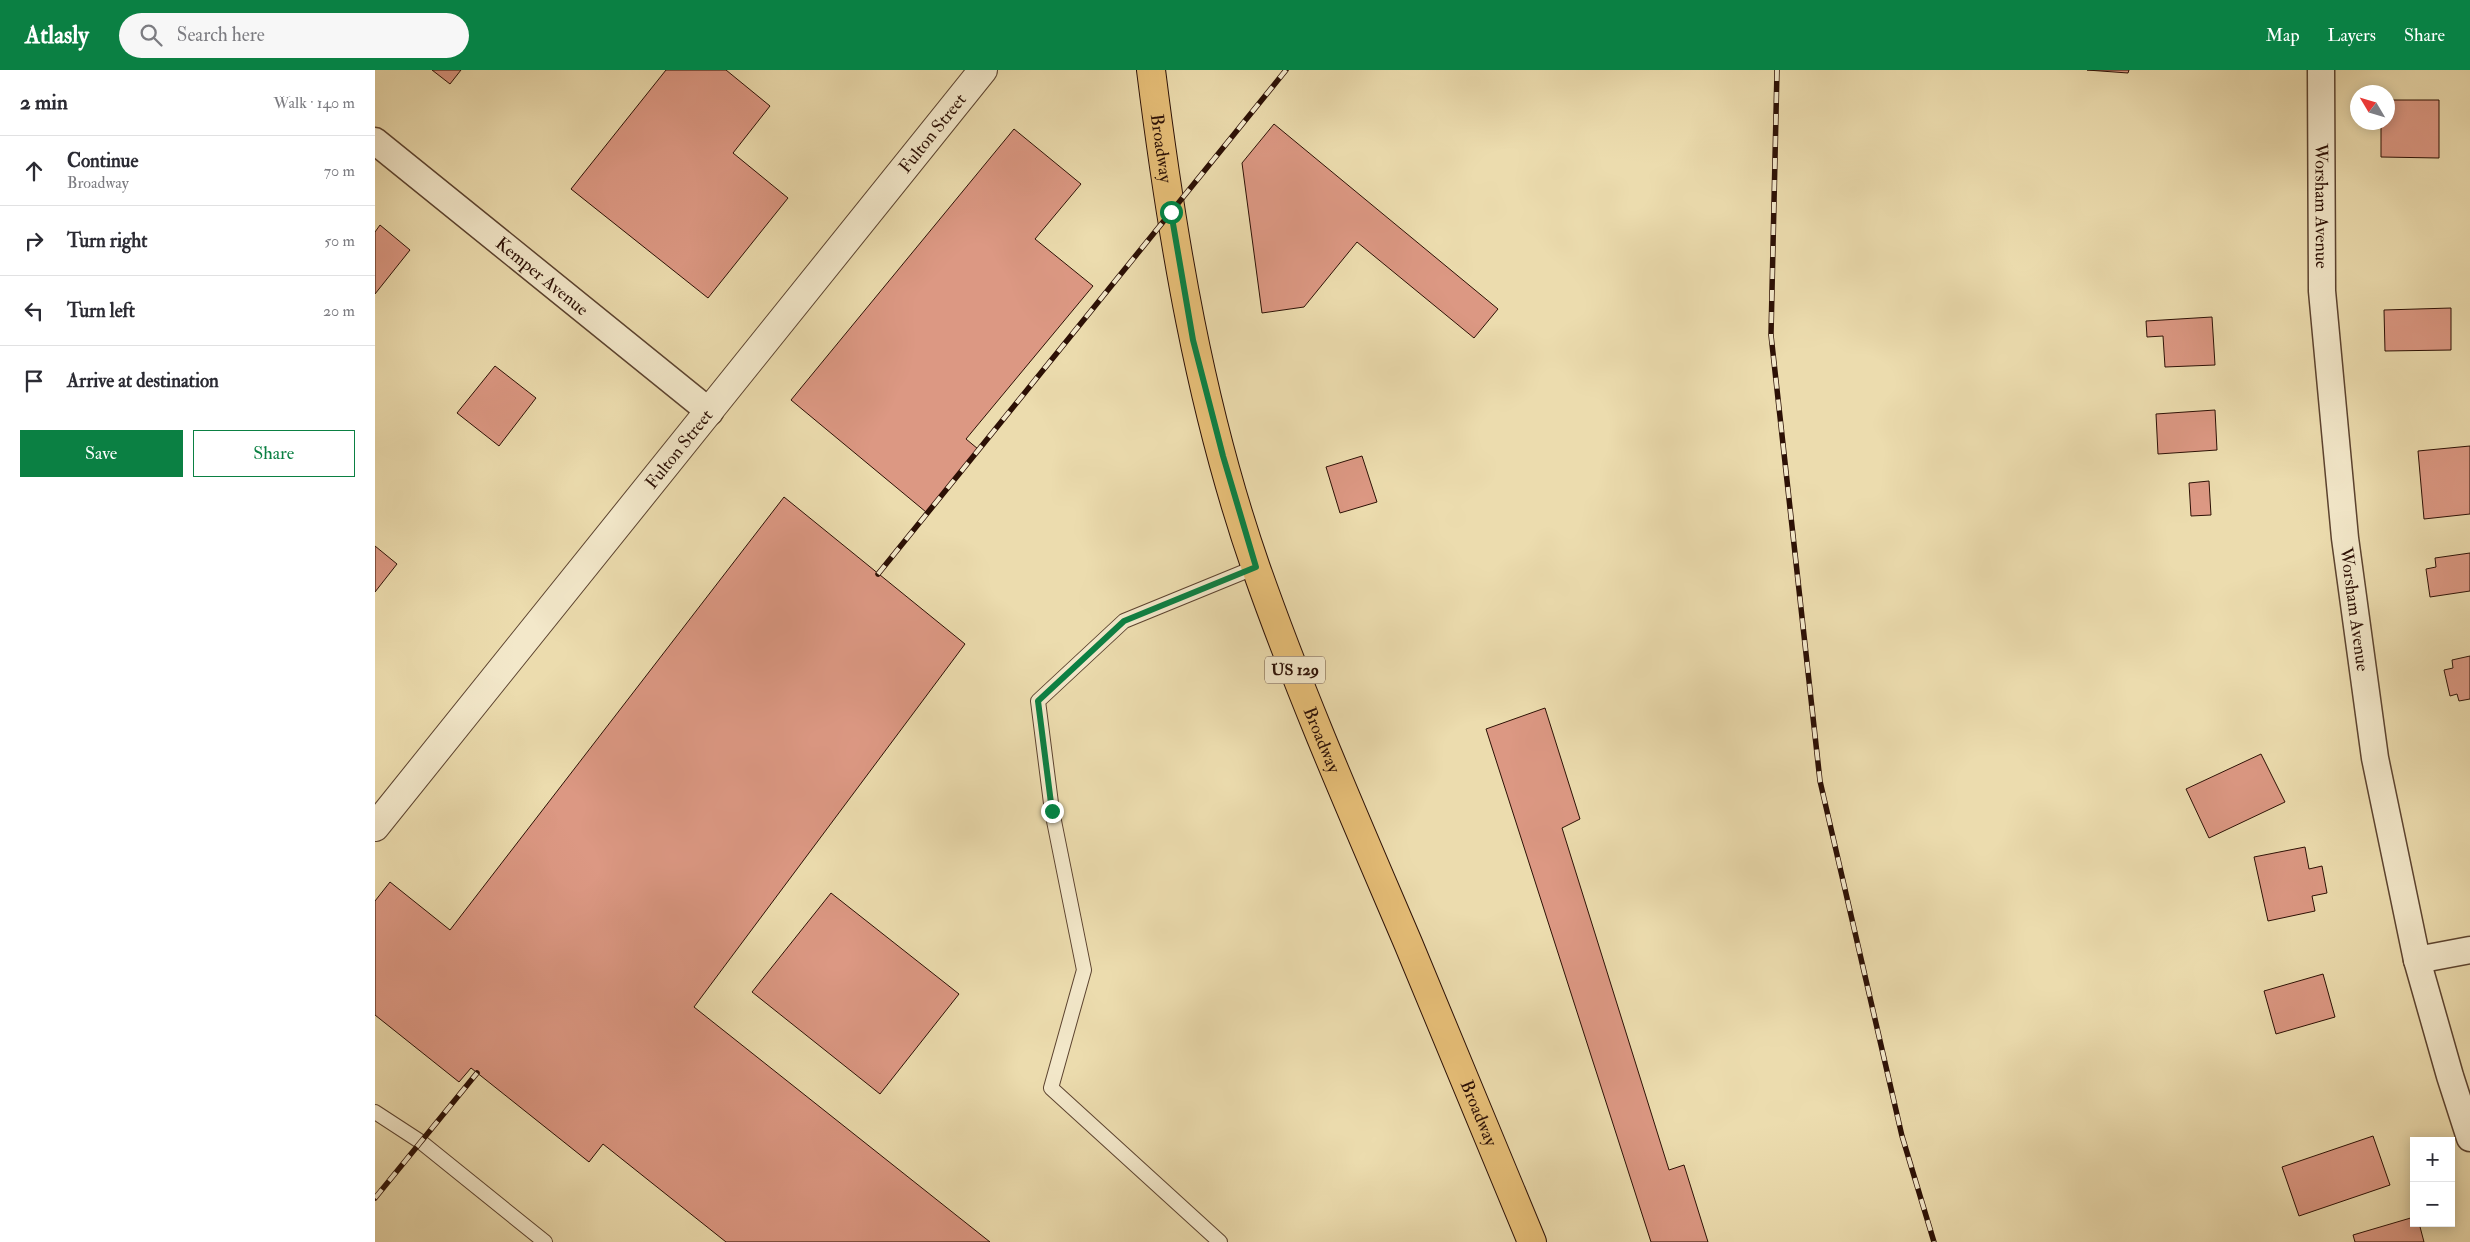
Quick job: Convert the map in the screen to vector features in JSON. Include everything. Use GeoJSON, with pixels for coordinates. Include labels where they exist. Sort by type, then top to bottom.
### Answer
{"type":"FeatureCollection","features":[{"type":"Feature","properties":{"kind":"main road","name":"Broadway"},"geometry":{"type":"LineString","coordinates":[[1151,70],[1163,169],[1193,340],[1223,456],[1256,567],[1327,753],[1532,1242]]}},
{"type":"Feature","properties":{"kind":"street","name":"Fulton Street"},"geometry":{"type":"LineString","coordinates":[[375,827],[983,70]]}},
{"type":"Feature","properties":{"kind":"street","name":"Worsham Avenue"},"geometry":{"type":"LineString","coordinates":[[2321,70],[2322,291],[2345,538],[2375,758],[2417,960],[2449,1076],[2470,1138]]}},
{"type":"Feature","properties":{"kind":"street","name":"Kemper Avenue"},"geometry":{"type":"LineString","coordinates":[[375,141],[710,412]]}},
{"type":"Feature","properties":{"kind":"street"},"geometry":{"type":"LineString","coordinates":[[2417,960],[2470,950]]}},
{"type":"Feature","properties":{"kind":"lane"},"geometry":{"type":"LineString","coordinates":[[1220,1242],[1051,1088],[1084,970],[1052,811],[1038,701],[1124,621],[1256,567]]}},
{"type":"Feature","properties":{"kind":"lane"},"geometry":{"type":"LineString","coordinates":[[375,1112],[421,1142],[545,1242]]}},
{"type":"Feature","properties":{"kind":"building"},"geometry":{"type":"Polygon","coordinates":[[[432,70],[461,70],[450,84],[432,70]]]}},
{"type":"Feature","properties":{"kind":"building"},"geometry":{"type":"Polygon","coordinates":[[[666,70],[726,70],[770,106],[733,153],[788,198],[708,298],[571,189],[666,70]]]}},
{"type":"Feature","properties":{"kind":"building"},"geometry":{"type":"Polygon","coordinates":[[[2087,70],[2129,70],[2128,73],[2087,70]]]}},
{"type":"Feature","properties":{"kind":"building"},"geometry":{"type":"Polygon","coordinates":[[[2395,100],[2439,100],[2439,158],[2381,157],[2381,130],[2395,130],[2395,100]]]}},
{"type":"Feature","properties":{"kind":"building"},"geometry":{"type":"Polygon","coordinates":[[[1274,124],[1498,309],[1474,338],[1357,242],[1304,307],[1262,313],[1242,163],[1274,124]]]}},
{"type":"Feature","properties":{"kind":"building"},"geometry":{"type":"Polygon","coordinates":[[[1014,129],[1081,184],[1035,239],[1093,286],[966,439],[978,449],[926,512],[791,400],[1014,129]]]}},
{"type":"Feature","properties":{"kind":"building"},"geometry":{"type":"Polygon","coordinates":[[[380,225],[410,250],[375,294],[375,232],[380,225]]]}},
{"type":"Feature","properties":{"kind":"building"},"geometry":{"type":"Polygon","coordinates":[[[2451,308],[2451,350],[2385,351],[2384,310],[2451,308]]]}},
{"type":"Feature","properties":{"kind":"building"},"geometry":{"type":"Polygon","coordinates":[[[2212,317],[2215,365],[2165,367],[2163,336],[2147,337],[2146,321],[2212,317]]]}},
{"type":"Feature","properties":{"kind":"building"},"geometry":{"type":"Polygon","coordinates":[[[495,366],[536,398],[499,446],[457,413],[495,366]]]}},
{"type":"Feature","properties":{"kind":"building"},"geometry":{"type":"Polygon","coordinates":[[[2215,410],[2217,450],[2158,454],[2156,414],[2215,410]]]}},
{"type":"Feature","properties":{"kind":"building"},"geometry":{"type":"Polygon","coordinates":[[[2470,446],[2470,514],[2424,519],[2418,451],[2470,446]]]}},
{"type":"Feature","properties":{"kind":"building"},"geometry":{"type":"Polygon","coordinates":[[[1362,456],[1377,502],[1340,513],[1326,467],[1362,456]]]}},
{"type":"Feature","properties":{"kind":"building"},"geometry":{"type":"Polygon","coordinates":[[[2209,481],[2211,515],[2191,516],[2189,483],[2209,481]]]}},
{"type":"Feature","properties":{"kind":"building"},"geometry":{"type":"Polygon","coordinates":[[[784,497],[965,644],[694,1007],[990,1242],[726,1242],[603,1144],[589,1162],[471,1068],[459,1082],[375,1015],[375,901],[390,882],[450,930],[784,497]]]}},
{"type":"Feature","properties":{"kind":"building"},"geometry":{"type":"Polygon","coordinates":[[[375,546],[397,564],[375,592],[375,546]]]}},
{"type":"Feature","properties":{"kind":"building"},"geometry":{"type":"Polygon","coordinates":[[[2470,553],[2470,591],[2430,597],[2426,569],[2436,567],[2435,558],[2470,553]]]}},
{"type":"Feature","properties":{"kind":"building"},"geometry":{"type":"Polygon","coordinates":[[[2470,656],[2470,699],[2459,701],[2457,694],[2450,696],[2444,670],[2453,668],[2452,660],[2470,656]]]}},
{"type":"Feature","properties":{"kind":"building"},"geometry":{"type":"Polygon","coordinates":[[[1545,708],[1580,819],[1562,828],[1669,1170],[1684,1165],[1708,1242],[1651,1242],[1486,729],[1545,708]]]}},
{"type":"Feature","properties":{"kind":"building"},"geometry":{"type":"Polygon","coordinates":[[[2261,754],[2285,802],[2209,838],[2186,789],[2261,754]]]}},
{"type":"Feature","properties":{"kind":"building"},"geometry":{"type":"Polygon","coordinates":[[[2305,847],[2309,869],[2322,866],[2327,893],[2312,896],[2315,911],[2268,921],[2254,857],[2305,847]]]}},
{"type":"Feature","properties":{"kind":"building"},"geometry":{"type":"Polygon","coordinates":[[[831,893],[959,994],[880,1094],[752,992],[831,893]]]}},
{"type":"Feature","properties":{"kind":"building"},"geometry":{"type":"Polygon","coordinates":[[[2323,974],[2335,1017],[2276,1034],[2264,991],[2323,974]]]}},
{"type":"Feature","properties":{"kind":"building"},"geometry":{"type":"Polygon","coordinates":[[[2373,1136],[2390,1185],[2299,1216],[2282,1167],[2373,1136]]]}},
{"type":"Feature","properties":{"kind":"building"},"geometry":{"type":"Polygon","coordinates":[[[2410,1218],[2410,1227],[2420,1227],[2424,1242],[2355,1242],[2353,1235],[2410,1218]]]}},
{"type":"Feature","properties":{"kind":"railway"},"geometry":{"type":"LineString","coordinates":[[878,574],[1286,70]]}},
{"type":"Feature","properties":{"kind":"railway"},"geometry":{"type":"LineString","coordinates":[[1777,70],[1771,335],[1820,781],[1902,1136],[1934,1242]]}},
{"type":"Feature","properties":{"kind":"railway"},"geometry":{"type":"LineString","coordinates":[[375,1198],[477,1073]]}},
{"type":"Feature","properties":{"kind":"route"},"geometry":{"type":"LineString","coordinates":[[1052,811],[1038,701],[1124,621],[1256,567],[1223,456],[1193,340],[1171,212]]}}]}
